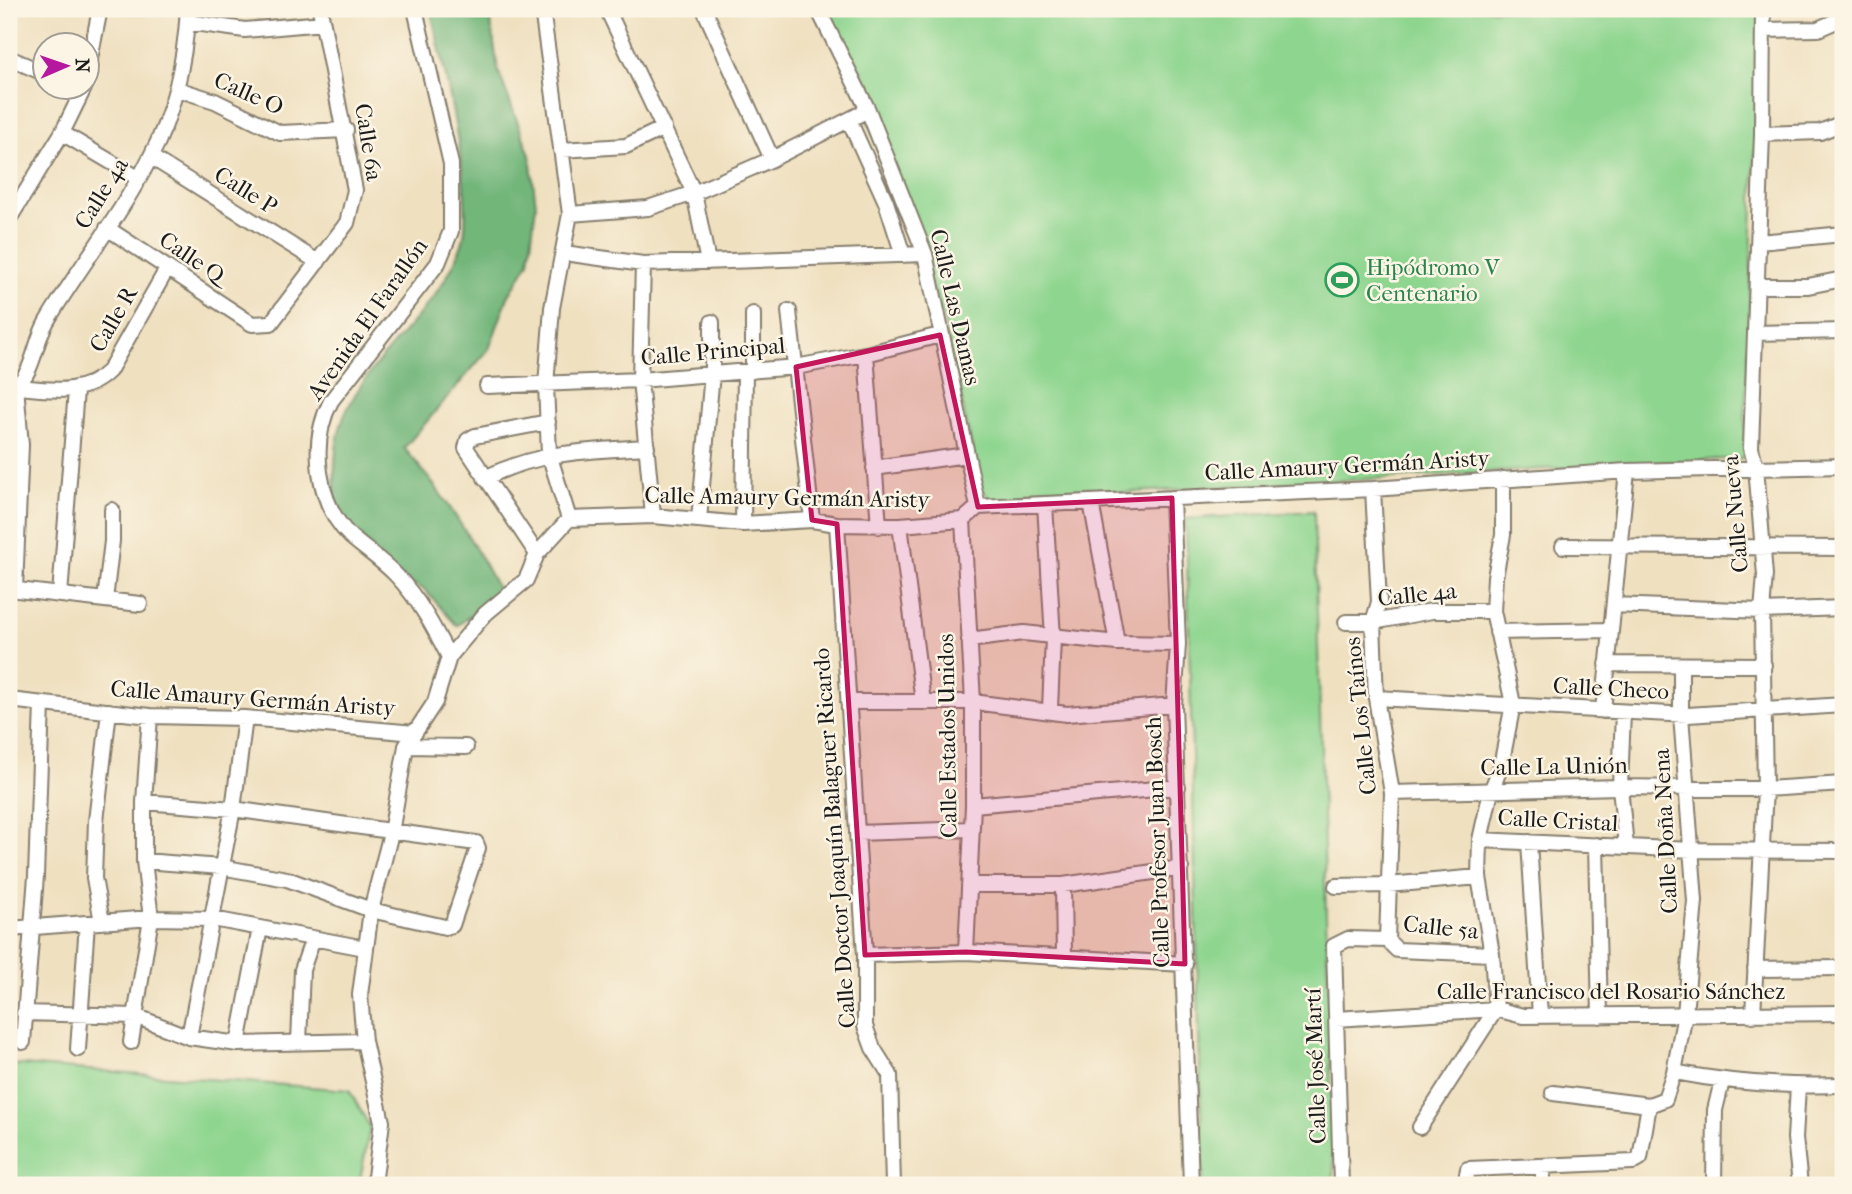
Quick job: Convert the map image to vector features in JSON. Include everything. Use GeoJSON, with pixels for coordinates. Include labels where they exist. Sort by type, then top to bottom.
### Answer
{"type":"FeatureCollection","features":[{"type":"Feature","properties":{"kind":"street"},"geometry":{"type":"LineString","coordinates":[[95,32],[100,9]]}},
{"type":"Feature","properties":{"kind":"street","name":"Avenida El Farallón"},"geometry":{"type":"LineString","coordinates":[[415,9],[451,164],[451,231],[438,263],[331,401],[324,414],[320,460],[322,486],[328,505],[342,527],[410,591],[435,627],[449,657]]}},
{"type":"Feature","properties":{"kind":"street"},"geometry":{"type":"LineString","coordinates":[[542,9],[570,214],[565,253],[552,308],[547,385],[548,454],[569,519]]}},
{"type":"Feature","properties":{"kind":"street"},"geometry":{"type":"LineString","coordinates":[[607,9],[694,193],[708,262]]}},
{"type":"Feature","properties":{"kind":"street"},"geometry":{"type":"LineString","coordinates":[[704,9],[772,159]]}},
{"type":"Feature","properties":{"kind":"street","name":"Calle Las Damas"},"geometry":{"type":"LineString","coordinates":[[818,9],[868,110],[925,254],[978,507]]}},
{"type":"Feature","properties":{"kind":"street","name":"Calle Nueva"},"geometry":{"type":"LineString","coordinates":[[1753,1015],[1765,789],[1762,611],[1765,575],[1756,467],[1751,448],[1762,134],[1763,9]]}},
{"type":"Feature","properties":{"kind":"street"},"geometry":{"type":"LineString","coordinates":[[188,15],[245,30],[321,16]]}},
{"type":"Feature","properties":{"kind":"street","name":"Calle 4a"},"geometry":{"type":"LineString","coordinates":[[12,386],[30,372],[38,336],[151,158],[177,89],[188,15]]}},
{"type":"Feature","properties":{"kind":"street","name":"Calle 6a"},"geometry":{"type":"LineString","coordinates":[[252,324],[271,323],[346,223],[353,206],[355,190],[346,130],[321,16]]}},
{"type":"Feature","properties":{"kind":"street"},"geometry":{"type":"LineString","coordinates":[[1763,30],[1818,29],[1843,18]]}},
{"type":"Feature","properties":{"kind":"street"},"geometry":{"type":"LineString","coordinates":[[9,58],[32,69]]}},
{"type":"Feature","properties":{"kind":"street","name":"Calle O"},"geometry":{"type":"LineString","coordinates":[[177,89],[209,98],[279,133],[346,130]]}},
{"type":"Feature","properties":{"kind":"street"},"geometry":{"type":"LineString","coordinates":[[9,219],[62,133],[75,102]]}},
{"type":"Feature","properties":{"kind":"street"},"geometry":{"type":"LineString","coordinates":[[570,214],[648,208],[694,193],[772,159],[868,110]]}},
{"type":"Feature","properties":{"kind":"street"},"geometry":{"type":"LineString","coordinates":[[849,120],[886,202],[903,255]]}},
{"type":"Feature","properties":{"kind":"street"},"geometry":{"type":"LineString","coordinates":[[1762,134],[1820,132],[1843,122]]}},
{"type":"Feature","properties":{"kind":"street"},"geometry":{"type":"LineString","coordinates":[[561,150],[626,146],[664,128]]}},
{"type":"Feature","properties":{"kind":"street"},"geometry":{"type":"LineString","coordinates":[[62,133],[138,178]]}},
{"type":"Feature","properties":{"kind":"street","name":"Calle P"},"geometry":{"type":"LineString","coordinates":[[151,158],[318,262]]}},
{"type":"Feature","properties":{"kind":"street","name":"Calle Q"},"geometry":{"type":"LineString","coordinates":[[107,228],[252,324]]}},
{"type":"Feature","properties":{"kind":"street"},"geometry":{"type":"LineString","coordinates":[[1759,242],[1843,234]]}},
{"type":"Feature","properties":{"kind":"street"},"geometry":{"type":"LineString","coordinates":[[565,253],[643,264],[925,254]]}},
{"type":"Feature","properties":{"kind":"street"},"geometry":{"type":"LineString","coordinates":[[643,264],[640,380],[653,516]]}},
{"type":"Feature","properties":{"kind":"street","name":"Calle R"},"geometry":{"type":"LineString","coordinates":[[76,390],[99,381],[109,371],[167,269]]}},
{"type":"Feature","properties":{"kind":"street"},"geometry":{"type":"LineString","coordinates":[[1757,286],[1808,286],[1843,279]]}},
{"type":"Feature","properties":{"kind":"street"},"geometry":{"type":"LineString","coordinates":[[789,311],[812,520]]}},
{"type":"Feature","properties":{"kind":"street"},"geometry":{"type":"LineString","coordinates":[[743,524],[753,314]]}},
{"type":"Feature","properties":{"kind":"street"},"geometry":{"type":"LineString","coordinates":[[699,520],[712,373],[712,322]]}},
{"type":"Feature","properties":{"kind":"street"},"geometry":{"type":"LineString","coordinates":[[1755,333],[1843,331]]}},
{"type":"Feature","properties":{"kind":"street","name":"Calle Principal"},"geometry":{"type":"LineString","coordinates":[[486,386],[640,380],[796,367],[866,354],[940,335]]}},
{"type":"Feature","properties":{"kind":"street"},"geometry":{"type":"LineString","coordinates":[[866,354],[878,526]]}},
{"type":"Feature","properties":{"kind":"street"},"geometry":{"type":"LineString","coordinates":[[60,594],[76,390],[12,386],[21,445],[12,589],[140,604]]}},
{"type":"Feature","properties":{"kind":"street"},"geometry":{"type":"LineString","coordinates":[[537,554],[466,447],[468,440],[548,422]]}},
{"type":"Feature","properties":{"kind":"street"},"geometry":{"type":"LineString","coordinates":[[485,478],[515,464],[548,454],[647,447]]}},
{"type":"Feature","properties":{"kind":"street"},"geometry":{"type":"LineString","coordinates":[[874,468],[966,455]]}},
{"type":"Feature","properties":{"kind":"street","name":"Calle Amaury Germán Aristy"},"geometry":{"type":"LineString","coordinates":[[978,507],[1373,489],[1628,471],[1843,466]]}},
{"type":"Feature","properties":{"kind":"street"},"geometry":{"type":"LineString","coordinates":[[1603,710],[1628,471]]}},
{"type":"Feature","properties":{"kind":"street"},"geometry":{"type":"LineString","coordinates":[[1420,1128],[1496,1009],[1492,954],[1479,877],[1480,840],[1491,791],[1501,766],[1513,705],[1493,611],[1495,578],[1503,535],[1503,479]]}},
{"type":"Feature","properties":{"kind":"street","name":"Calle Los Taínos"},"geometry":{"type":"LineString","coordinates":[[1373,489],[1379,602],[1373,622],[1376,698],[1392,793],[1387,940]]}},
{"type":"Feature","properties":{"kind":"street","name":"Calle Profesor Juan Bosch"},"geometry":{"type":"LineString","coordinates":[[1172,498],[1178,644],[1174,705],[1191,1185]]}},
{"type":"Feature","properties":{"kind":"street"},"geometry":{"type":"LineString","coordinates":[[1091,502],[1117,643]]}},
{"type":"Feature","properties":{"kind":"street"},"geometry":{"type":"LineString","coordinates":[[1045,504],[1053,638],[1050,709]]}},
{"type":"Feature","properties":{"kind":"street"},"geometry":{"type":"LineString","coordinates":[[963,520],[978,507]]}},
{"type":"Feature","properties":{"kind":"street"},"geometry":{"type":"LineString","coordinates":[[105,600],[112,541],[112,510]]}},
{"type":"Feature","properties":{"kind":"street","name":"Calle Amaury Germán Aristy"},"geometry":{"type":"LineString","coordinates":[[9,699],[150,716],[245,718],[415,733],[435,702],[449,657],[485,614],[526,580],[537,554],[569,519],[653,516],[743,524],[812,520],[878,526],[963,520]]}},
{"type":"Feature","properties":{"kind":"street","name":"Calle Estados Unidos"},"geometry":{"type":"LineString","coordinates":[[963,520],[973,702],[973,804],[966,952]]}},
{"type":"Feature","properties":{"kind":"street","name":"Calle Doctor Joaquín Balaguer Ricardo"},"geometry":{"type":"LineString","coordinates":[[836,524],[857,833],[865,1026],[873,1048],[890,1074],[893,1185]]}},
{"type":"Feature","properties":{"kind":"street"},"geometry":{"type":"LineString","coordinates":[[900,525],[923,702]]}},
{"type":"Feature","properties":{"kind":"street"},"geometry":{"type":"LineString","coordinates":[[1563,547],[1843,548]]}},
{"type":"Feature","properties":{"kind":"street"},"geometry":{"type":"LineString","coordinates":[[1614,605],[1762,611],[1843,608]]}},
{"type":"Feature","properties":{"kind":"street","name":"Calle 4a"},"geometry":{"type":"LineString","coordinates":[[1346,622],[1373,622],[1432,611],[1493,611]]}},
{"type":"Feature","properties":{"kind":"street"},"geometry":{"type":"LineString","coordinates":[[1497,632],[1611,630]]}},
{"type":"Feature","properties":{"kind":"street"},"geometry":{"type":"LineString","coordinates":[[969,640],[1024,633],[1117,643],[1178,644]]}},
{"type":"Feature","properties":{"kind":"street"},"geometry":{"type":"LineString","coordinates":[[1608,664],[1764,664]]}},
{"type":"Feature","properties":{"kind":"street","name":"Calle Doña Nena"},"geometry":{"type":"LineString","coordinates":[[1649,1105],[1665,1099],[1674,1072],[1685,1014],[1695,901],[1681,715],[1681,666]]}},
{"type":"Feature","properties":{"kind":"street","name":"Calle Checo"},"geometry":{"type":"LineString","coordinates":[[1376,698],[1681,715],[1843,705]]}},
{"type":"Feature","properties":{"kind":"street"},"geometry":{"type":"LineString","coordinates":[[848,702],[973,702],[1050,709],[1068,714],[1174,705]]}},
{"type":"Feature","properties":{"kind":"street"},"geometry":{"type":"LineString","coordinates":[[23,1042],[36,876],[42,704]]}},
{"type":"Feature","properties":{"kind":"street"},"geometry":{"type":"LineString","coordinates":[[102,922],[94,878],[96,832],[109,712]]}},
{"type":"Feature","properties":{"kind":"street"},"geometry":{"type":"LineString","coordinates":[[1623,712],[1620,787],[1626,846]]}},
{"type":"Feature","properties":{"kind":"street"},"geometry":{"type":"LineString","coordinates":[[131,1042],[151,918],[144,861],[144,802],[150,716]]}},
{"type":"Feature","properties":{"kind":"street"},"geometry":{"type":"LineString","coordinates":[[189,1037],[233,809],[245,718]]}},
{"type":"Feature","properties":{"kind":"street"},"geometry":{"type":"LineString","coordinates":[[374,1185],[382,1122],[364,1041],[360,995],[371,910],[391,833],[406,746],[415,733]]}},
{"type":"Feature","properties":{"kind":"street"},"geometry":{"type":"LineString","coordinates":[[406,746],[466,747]]}},
{"type":"Feature","properties":{"kind":"street","name":"Calle La Unión"},"geometry":{"type":"LineString","coordinates":[[1392,793],[1620,787],[1765,789],[1843,784]]}},
{"type":"Feature","properties":{"kind":"street"},"geometry":{"type":"LineString","coordinates":[[973,804],[1178,787]]}},
{"type":"Feature","properties":{"kind":"street"},"geometry":{"type":"LineString","coordinates":[[144,802],[233,809],[476,843],[478,848],[452,925],[445,927],[371,910],[287,879],[222,867],[144,861]]}},
{"type":"Feature","properties":{"kind":"street"},"geometry":{"type":"LineString","coordinates":[[857,833],[971,829]]}},
{"type":"Feature","properties":{"kind":"street","name":"Calle Cristal"},"geometry":{"type":"LineString","coordinates":[[1480,840],[1692,850],[1843,851]]}},
{"type":"Feature","properties":{"kind":"street"},"geometry":{"type":"LineString","coordinates":[[1530,842],[1540,1016]]}},
{"type":"Feature","properties":{"kind":"street"},"geometry":{"type":"LineString","coordinates":[[1596,845],[1600,1016]]}},
{"type":"Feature","properties":{"kind":"street"},"geometry":{"type":"LineString","coordinates":[[969,885],[1063,885],[1181,869]]}},
{"type":"Feature","properties":{"kind":"street"},"geometry":{"type":"LineString","coordinates":[[1336,886],[1388,885],[1479,877]]}},
{"type":"Feature","properties":{"kind":"street"},"geometry":{"type":"LineString","coordinates":[[1063,885],[1064,958]]}},
{"type":"Feature","properties":{"kind":"street"},"geometry":{"type":"LineString","coordinates":[[9,929],[151,918],[213,919],[365,948]]}},
{"type":"Feature","properties":{"kind":"street"},"geometry":{"type":"LineString","coordinates":[[78,1049],[87,923]]}},
{"type":"Feature","properties":{"kind":"street"},"geometry":{"type":"LineString","coordinates":[[238,1044],[260,928]]}},
{"type":"Feature","properties":{"kind":"street"},"geometry":{"type":"LineString","coordinates":[[299,1042],[302,970],[313,938]]}},
{"type":"Feature","properties":{"kind":"street","name":"Calle 5a"},"geometry":{"type":"LineString","coordinates":[[1334,946],[1348,939],[1387,940],[1397,950],[1492,954]]}},
{"type":"Feature","properties":{"kind":"street","name":"Calle José Martí"},"geometry":{"type":"LineString","coordinates":[[1334,946],[1341,1185]]}},
{"type":"Feature","properties":{"kind":"street"},"geometry":{"type":"LineString","coordinates":[[864,955],[966,952],[1185,964]]}},
{"type":"Feature","properties":{"kind":"street"},"geometry":{"type":"LineString","coordinates":[[1755,969],[1843,968]]}},
{"type":"Feature","properties":{"kind":"street","name":"Calle Francisco del Rosario Sánchez"},"geometry":{"type":"LineString","coordinates":[[1336,1019],[1496,1009],[1523,1016],[1843,1013]]}},
{"type":"Feature","properties":{"kind":"street"},"geometry":{"type":"LineString","coordinates":[[24,1013],[104,1013],[135,1016],[189,1037],[238,1044],[364,1041]]}},
{"type":"Feature","properties":{"kind":"street"},"geometry":{"type":"LineString","coordinates":[[1674,1072],[1722,1081],[1843,1086]]}},
{"type":"Feature","properties":{"kind":"street"},"geometry":{"type":"LineString","coordinates":[[1714,1185],[1715,1110],[1722,1081]]}},
{"type":"Feature","properties":{"kind":"street"},"geometry":{"type":"LineString","coordinates":[[1798,1086],[1795,1138],[1800,1185]]}},
{"type":"Feature","properties":{"kind":"street"},"geometry":{"type":"LineString","coordinates":[[1465,1185],[1468,1169],[1637,1160],[1649,1105],[1553,1093]]}},
{"type":"Feature","properties":{"kind":"street"},"geometry":{"type":"LineString","coordinates":[[1543,1185],[1544,1166]]}},
{"type":"Feature","properties":{"kind":"highlighted area"},"geometry":{"type":"Polygon","coordinates":[[[940,335],[978,507],[1172,498],[1185,964],[966,952],[865,955],[837,524],[812,520],[796,367],[940,335]]]}},
{"type":"Feature","properties":{"kind":"green space"},"geometry":{"type":"Polygon","coordinates":[[[430,9],[489,9],[498,70],[530,155],[536,205],[529,262],[508,297],[489,349],[404,448],[457,517],[500,593],[457,626],[425,590],[396,575],[334,514],[336,454],[343,419],[369,374],[437,291],[462,244],[465,196],[461,164],[449,93],[430,9]]]}},
{"type":"Feature","properties":{"kind":"green space","name":"Hipódromo V Centenario"},"geometry":{"type":"Polygon","coordinates":[[[825,9],[1760,9],[1744,458],[993,500],[980,485],[943,316],[825,9]]]}},
{"type":"Feature","properties":{"kind":"green space"},"geometry":{"type":"Polygon","coordinates":[[[1314,511],[1334,1185],[1203,1185],[1186,519],[1314,511]]]}},
{"type":"Feature","properties":{"kind":"green space"},"geometry":{"type":"Polygon","coordinates":[[[9,1064],[349,1090],[370,1127],[359,1185],[9,1185],[9,1064]]]}},
{"type":"Feature","properties":{"kind":"place","name":"Hipódromo V Centenario"},"geometry":{"type":"Point","coordinates":[1342,280]}}]}
